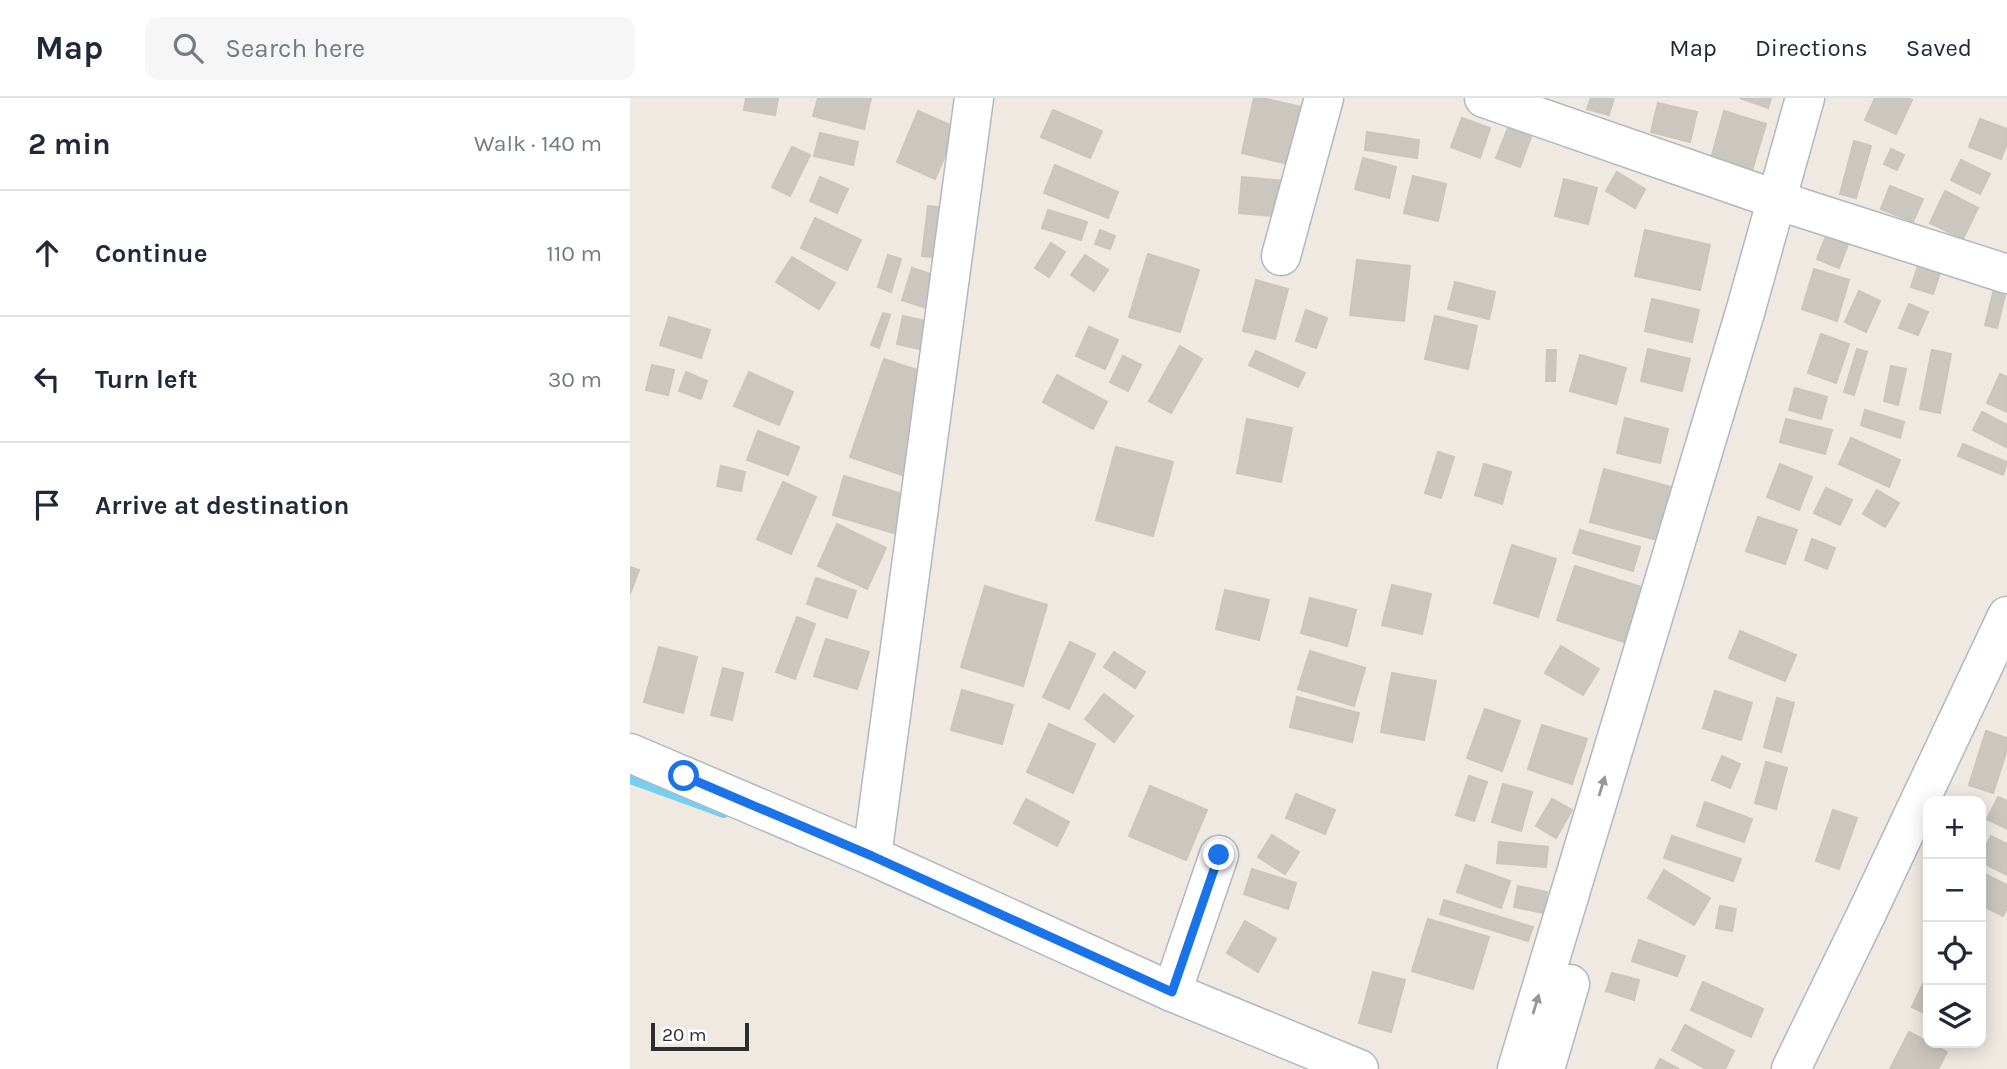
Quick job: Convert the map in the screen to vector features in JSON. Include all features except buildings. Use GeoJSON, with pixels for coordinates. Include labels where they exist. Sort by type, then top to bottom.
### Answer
{"type":"FeatureCollection","features":[{"type":"Feature","properties":{"kind":"street"},"geometry":{"type":"LineString","coordinates":[[872,856],[974,98]]}},
{"type":"Feature","properties":{"kind":"street"},"geometry":{"type":"LineString","coordinates":[[1281,256],[1324,98]]}},
{"type":"Feature","properties":{"kind":"street"},"geometry":{"type":"LineString","coordinates":[[1484,98],[1788,203],[2007,274]]}},
{"type":"Feature","properties":{"kind":"street"},"geometry":{"type":"LineString","coordinates":[[1545,1069],[1788,203],[1805,98]]}},
{"type":"Feature","properties":{"kind":"street"},"geometry":{"type":"LineString","coordinates":[[1517,1069],[1788,203],[1827,98]]}},
{"type":"Feature","properties":{"kind":"street"},"geometry":{"type":"LineString","coordinates":[[1791,1069],[2007,616]]}},
{"type":"Feature","properties":{"kind":"street"},"geometry":{"type":"LineString","coordinates":[[630,753],[872,856],[1172,992],[1359,1069]]}},
{"type":"Feature","properties":{"kind":"street"},"geometry":{"type":"LineString","coordinates":[[1172,992],[1219,855]]}},
{"type":"Feature","properties":{"kind":"waterway"},"geometry":{"type":"LineString","coordinates":[[630,779],[724,813]]}},
{"type":"Feature","properties":{"kind":"route"},"geometry":{"type":"LineString","coordinates":[[684,776],[872,856],[1172,992],[1219,855]]}}]}
